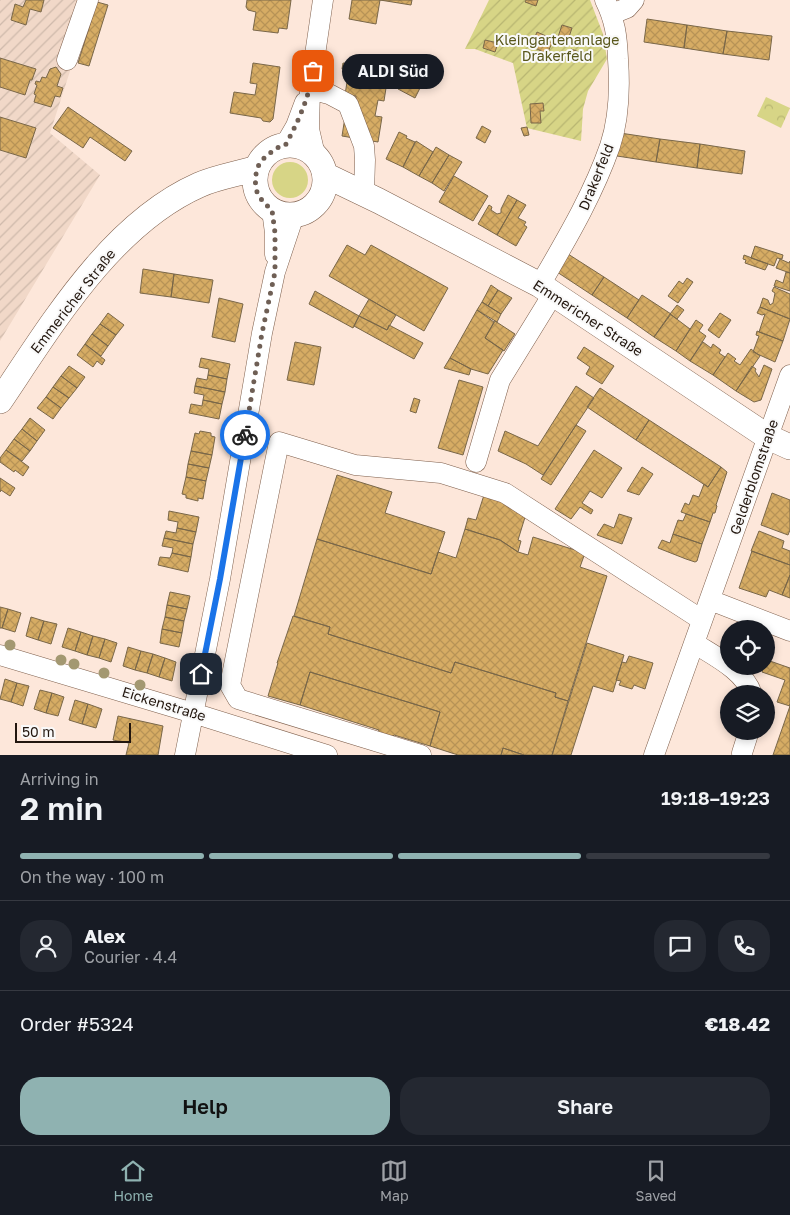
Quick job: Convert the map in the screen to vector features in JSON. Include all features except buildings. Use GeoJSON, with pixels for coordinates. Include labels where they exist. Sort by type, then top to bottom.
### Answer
{"type":"FeatureCollection","features":[{"type":"Feature","properties":{"kind":"main road"},"geometry":{"type":"LineString","coordinates":[[296,145],[306,149],[320,176],[314,206],[305,212],[270,196],[268,153],[276,148],[285,146],[296,145]]}},
{"type":"Feature","properties":{"kind":"main road","name":"Emmericher Straße"},"geometry":{"type":"LineString","coordinates":[[0,401],[55,321],[91,273],[139,223],[159,207],[181,194],[210,181],[236,175],[270,196]]}},
{"type":"Feature","properties":{"kind":"main road","name":"Emmericher Straße"},"geometry":{"type":"LineString","coordinates":[[320,176],[341,196],[372,197],[546,289],[768,437],[790,447]]}},
{"type":"Feature","properties":{"kind":"street"},"geometry":{"type":"LineString","coordinates":[[67,60],[88,0]]}},
{"type":"Feature","properties":{"kind":"street"},"geometry":{"type":"LineString","coordinates":[[320,176],[309,129],[310,89],[323,0]]}},
{"type":"Feature","properties":{"kind":"street"},"geometry":{"type":"LineString","coordinates":[[609,7],[627,8],[634,0]]}},
{"type":"Feature","properties":{"kind":"street","name":"Drakerfeld"},"geometry":{"type":"LineString","coordinates":[[476,462],[500,380],[546,289],[610,145],[615,127],[620,80],[615,22],[609,7]]}},
{"type":"Feature","properties":{"kind":"street"},"geometry":{"type":"LineString","coordinates":[[285,146],[296,126],[310,89]]}},
{"type":"Feature","properties":{"kind":"street"},"geometry":{"type":"LineString","coordinates":[[310,89],[329,94],[348,104],[364,146],[372,197]]}},
{"type":"Feature","properties":{"kind":"street"},"geometry":{"type":"LineString","coordinates":[[185,755],[220,579],[262,333],[275,272],[275,233],[270,196]]}},
{"type":"Feature","properties":{"kind":"street","name":"Gelderblomstraße"},"geometry":{"type":"LineString","coordinates":[[654,755],[790,375]]}},
{"type":"Feature","properties":{"kind":"street"},"geometry":{"type":"LineString","coordinates":[[421,755],[238,699],[230,685],[279,442],[354,465],[441,473],[505,493],[702,620]]}},
{"type":"Feature","properties":{"kind":"street"},"geometry":{"type":"LineString","coordinates":[[710,600],[790,631]]}},
{"type":"Feature","properties":{"kind":"street"},"geometry":{"type":"LineString","coordinates":[[694,643],[720,659],[749,685]]}},
{"type":"Feature","properties":{"kind":"street","name":"Eickenstraße"},"geometry":{"type":"LineString","coordinates":[[0,655],[327,755]]}},
{"type":"Feature","properties":{"kind":"street"},"geometry":{"type":"LineString","coordinates":[[742,753],[746,740]]}},
{"type":"Feature","properties":{"kind":"shaded area"},"geometry":{"type":"Polygon","coordinates":[[[0,0],[93,0],[50,133],[100,175],[0,341],[0,0]]]}},
{"type":"Feature","properties":{"kind":"green space","name":"Kleingartenanlage Drakerfeld"},"geometry":{"type":"Polygon","coordinates":[[[489,0],[590,0],[603,34],[607,59],[588,91],[583,109],[581,141],[527,128],[513,63],[475,49],[465,49],[489,0]]]}},
{"type":"Feature","properties":{"kind":"green space"},"geometry":{"type":"Polygon","coordinates":[[[766,97],[790,108],[781,128],[757,116],[766,97]]]}},
{"type":"Feature","properties":{"kind":"green space"},"geometry":{"type":"Polygon","coordinates":[[[290,162],[303,167],[308,180],[303,193],[290,198],[277,193],[272,180],[277,167],[290,162]]]}},
{"type":"Feature","properties":{"kind":"way so far"},"geometry":{"type":"LineString","coordinates":[[245,435],[262,333],[275,272],[275,233],[272,210],[263,202],[257,192],[255,180],[257,168],[268,153],[276,148],[285,146],[296,126],[310,89],[313,71]]}},
{"type":"Feature","properties":{"kind":"place","name":"ALDI Süd"},"geometry":{"type":"Point","coordinates":[313,71]}},
{"type":"Feature","properties":{"kind":"route"},"geometry":{"type":"LineString","coordinates":[[201,674],[245,435]]}}]}
